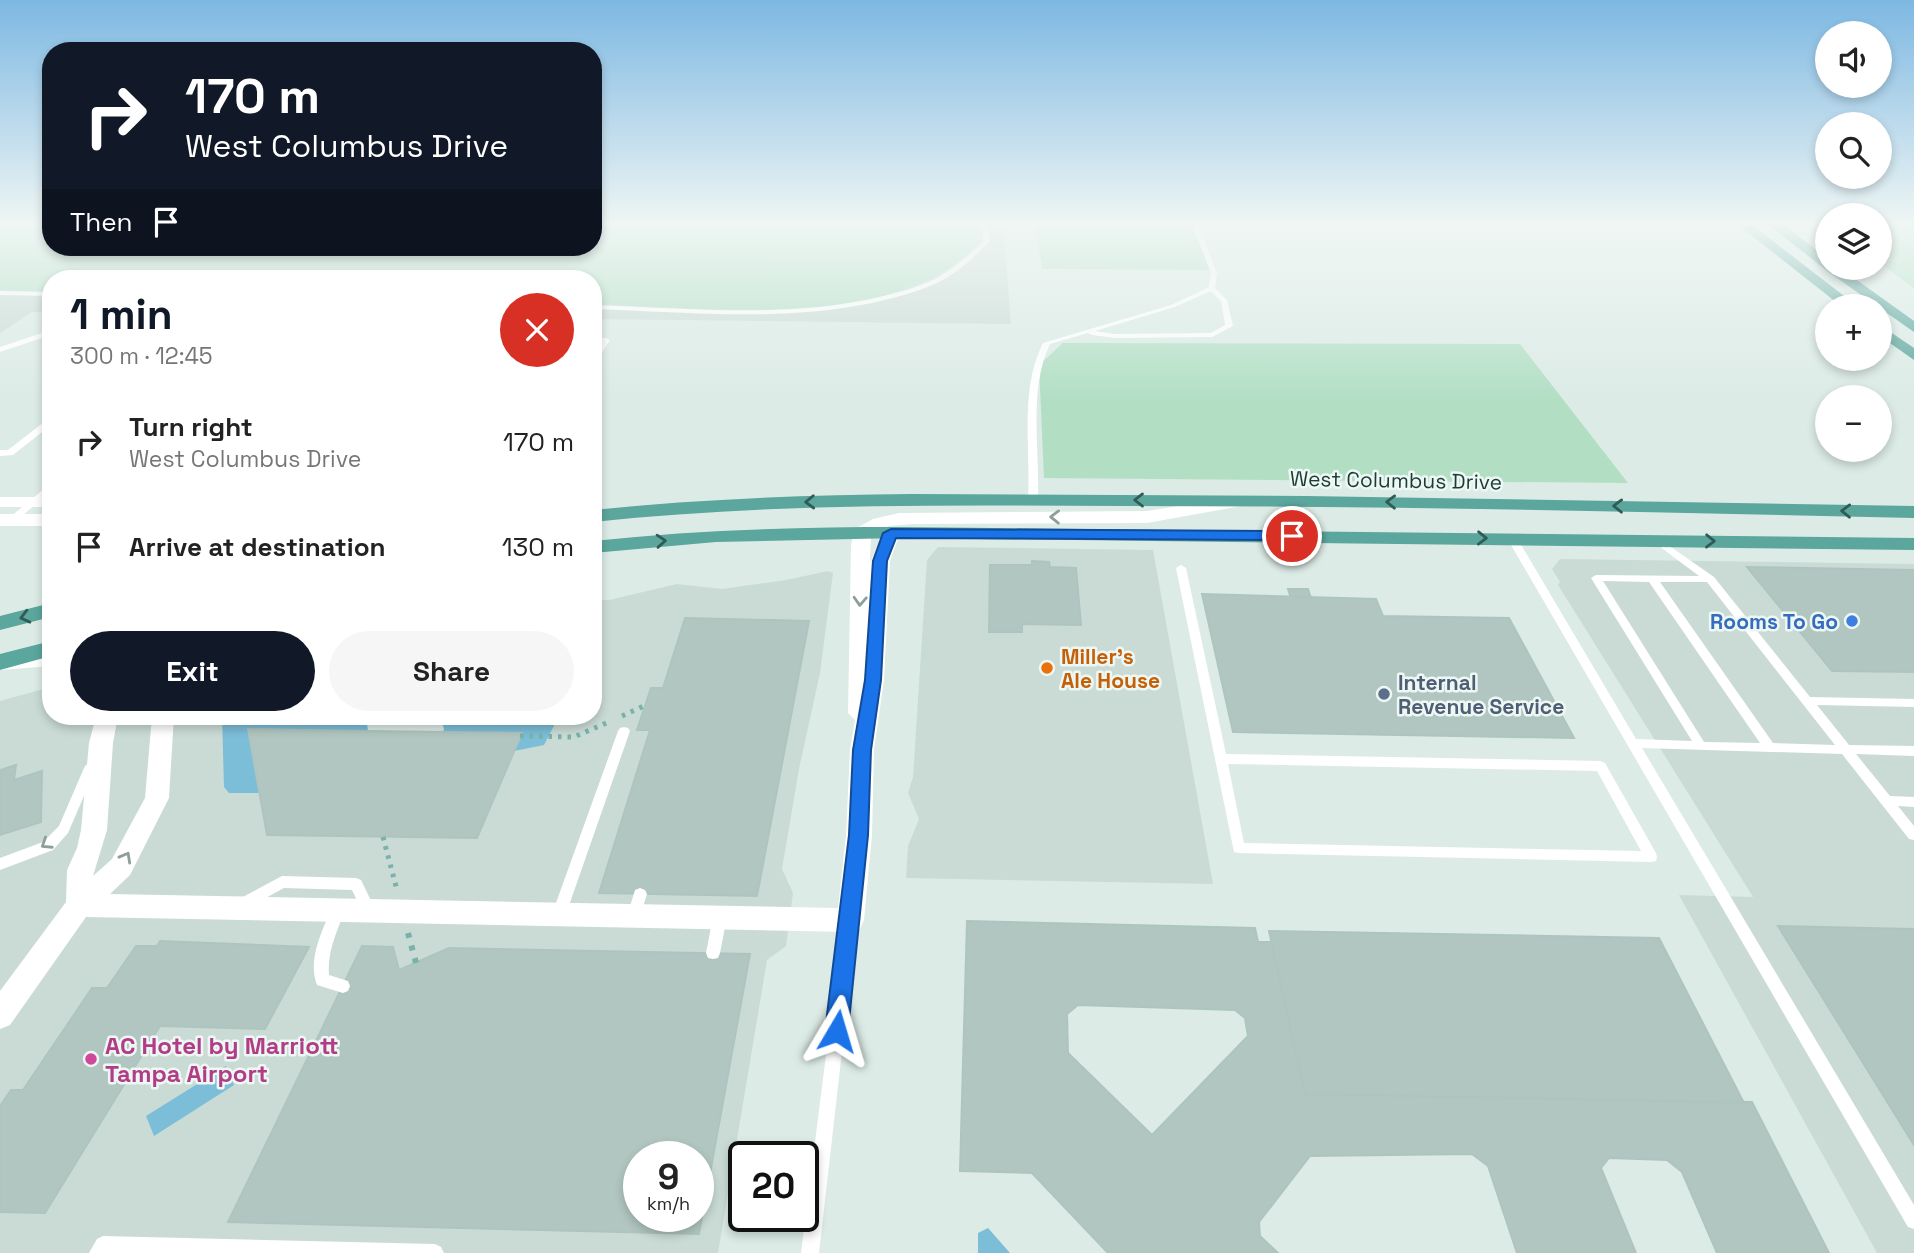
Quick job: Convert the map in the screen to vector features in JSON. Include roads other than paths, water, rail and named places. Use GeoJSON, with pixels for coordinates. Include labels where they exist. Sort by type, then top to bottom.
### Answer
{"type":"FeatureCollection","features":[{"type":"Feature","properties":{"kind":"main road"},"geometry":{"type":"LineString","coordinates":[[1819,282],[1834,294]]}},
{"type":"Feature","properties":{"kind":"main road"},"geometry":{"type":"LineString","coordinates":[[1852,282],[1914,328]]}},
{"type":"Feature","properties":{"kind":"main road"},"geometry":{"type":"LineString","coordinates":[[1892,338],[1914,355]]}},
{"type":"Feature","properties":{"kind":"main road","name":"West Columbus Drive"},"geometry":{"type":"LineString","coordinates":[[602,515],[725,505],[878,500],[1244,500],[1914,512]]}},
{"type":"Feature","properties":{"kind":"main road"},"geometry":{"type":"LineString","coordinates":[[602,546],[728,537],[862,533],[1914,544]]}},
{"type":"Feature","properties":{"kind":"main road"},"geometry":{"type":"LineString","coordinates":[[0,623],[42,612]]}},
{"type":"Feature","properties":{"kind":"main road"},"geometry":{"type":"LineString","coordinates":[[0,662],[42,650]]}},
{"type":"Feature","properties":{"kind":"street"},"geometry":{"type":"LineString","coordinates":[[79,905],[559,914],[637,905],[720,917],[850,920],[859,835],[862,750],[856,675],[862,533],[880,521],[893,519],[1147,517],[1244,500]]}},
{"type":"Feature","properties":{"kind":"street"},"geometry":{"type":"LineString","coordinates":[[0,502],[42,502]]}},
{"type":"Feature","properties":{"kind":"street"},"geometry":{"type":"LineString","coordinates":[[6,520],[42,520]]}},
{"type":"Feature","properties":{"kind":"street"},"geometry":{"type":"LineString","coordinates":[[862,750],[873,680],[880,561],[891,533]]}},
{"type":"Feature","properties":{"kind":"street"},"geometry":{"type":"LineString","coordinates":[[0,662],[42,659]]}},
{"type":"Feature","properties":{"kind":"street"},"geometry":{"type":"LineString","coordinates":[[79,905],[80,870],[90,848],[94,830],[101,743],[105,725]]}},
{"type":"Feature","properties":{"kind":"street"},"geometry":{"type":"LineString","coordinates":[[0,1015],[79,905],[121,867],[158,798],[162,725]]}},
{"type":"Feature","properties":{"kind":"lane"},"geometry":{"type":"LineString","coordinates":[[602,307],[816,309],[883,298],[931,282]]}},
{"type":"Feature","properties":{"kind":"lane"},"geometry":{"type":"LineString","coordinates":[[1212,288],[1213,282]]}},
{"type":"Feature","properties":{"kind":"lane"},"geometry":{"type":"LineString","coordinates":[[1034,500],[1034,397],[1039,354],[1047,343],[1173,306],[1212,288]]}},
{"type":"Feature","properties":{"kind":"lane"},"geometry":{"type":"LineString","coordinates":[[1085,332],[1114,337],[1212,335],[1229,326],[1224,300],[1212,288]]}},
{"type":"Feature","properties":{"kind":"lane"},"geometry":{"type":"LineString","coordinates":[[0,293],[42,294]]}},
{"type":"Feature","properties":{"kind":"lane"},"geometry":{"type":"LineString","coordinates":[[0,350],[42,335]]}},
{"type":"Feature","properties":{"kind":"lane"},"geometry":{"type":"LineString","coordinates":[[0,453],[10,453],[42,428]]}},
{"type":"Feature","properties":{"kind":"lane"},"geometry":{"type":"LineString","coordinates":[[6,520],[42,502]]}},
{"type":"Feature","properties":{"kind":"lane"},"geometry":{"type":"LineString","coordinates":[[1512,538],[1914,1220]]}},
{"type":"Feature","properties":{"kind":"lane"},"geometry":{"type":"LineString","coordinates":[[1657,540],[1710,579],[1914,835]]}},
{"type":"Feature","properties":{"kind":"lane"},"geometry":{"type":"LineString","coordinates":[[1181,568],[1220,759],[1239,848],[1651,857],[1601,766],[1220,759]]}},
{"type":"Feature","properties":{"kind":"lane"},"geometry":{"type":"LineString","coordinates":[[1701,746],[1596,578],[1710,579]]}},
{"type":"Feature","properties":{"kind":"lane"},"geometry":{"type":"LineString","coordinates":[[1652,578],[1769,747]]}},
{"type":"Feature","properties":{"kind":"lane"},"geometry":{"type":"LineString","coordinates":[[1807,701],[1914,703]]}},
{"type":"Feature","properties":{"kind":"lane"},"geometry":{"type":"LineString","coordinates":[[559,914],[624,731]]}},
{"type":"Feature","properties":{"kind":"lane"},"geometry":{"type":"LineString","coordinates":[[0,864],[48,846],[64,829],[101,743]]}},
{"type":"Feature","properties":{"kind":"lane"},"geometry":{"type":"LineString","coordinates":[[1633,743],[1914,751]]}},
{"type":"Feature","properties":{"kind":"lane"},"geometry":{"type":"LineString","coordinates":[[1887,801],[1914,802]]}},
{"type":"Feature","properties":{"kind":"lane"},"geometry":{"type":"LineString","coordinates":[[234,908],[282,882],[356,884],[369,911]]}},
{"type":"Feature","properties":{"kind":"lane"},"geometry":{"type":"LineString","coordinates":[[338,910],[321,954],[321,969],[323,980],[343,986]]}},
{"type":"Feature","properties":{"kind":"lane"},"geometry":{"type":"LineString","coordinates":[[713,953],[720,917]]}},
{"type":"Feature","properties":{"kind":"lane"},"geometry":{"type":"LineString","coordinates":[[810,1253],[850,920]]}},
{"type":"Feature","properties":{"kind":"lane"},"geometry":{"type":"LineString","coordinates":[[98,1253],[103,1245],[435,1253]]}},
{"type":"Feature","properties":{"kind":"water"},"geometry":{"type":"Polygon","coordinates":[[[222,725],[554,725],[544,745],[514,751],[521,733],[248,729],[259,793],[229,793],[224,787],[222,725]]]}},
{"type":"Feature","properties":{"kind":"water"},"geometry":{"type":"Polygon","coordinates":[[[226,1066],[234,1085],[154,1136],[146,1116],[226,1066]]]}},
{"type":"Feature","properties":{"kind":"water"},"geometry":{"type":"Polygon","coordinates":[[[988,1228],[1010,1253],[978,1253],[978,1233],[988,1228]]]}},
{"type":"Feature","properties":{"kind":"place","name":"Rooms To Go"},"geometry":{"type":"Point","coordinates":[1852,621]}},
{"type":"Feature","properties":{"kind":"place","name":"Miller's Ale House"},"geometry":{"type":"Point","coordinates":[1047,668]}},
{"type":"Feature","properties":{"kind":"place","name":"Internal Revenue Service"},"geometry":{"type":"Point","coordinates":[1384,694]}},
{"type":"Feature","properties":{"kind":"place","name":"AC Hotel by Marriott Tampa Airport"},"geometry":{"type":"Point","coordinates":[91,1059]}}]}
